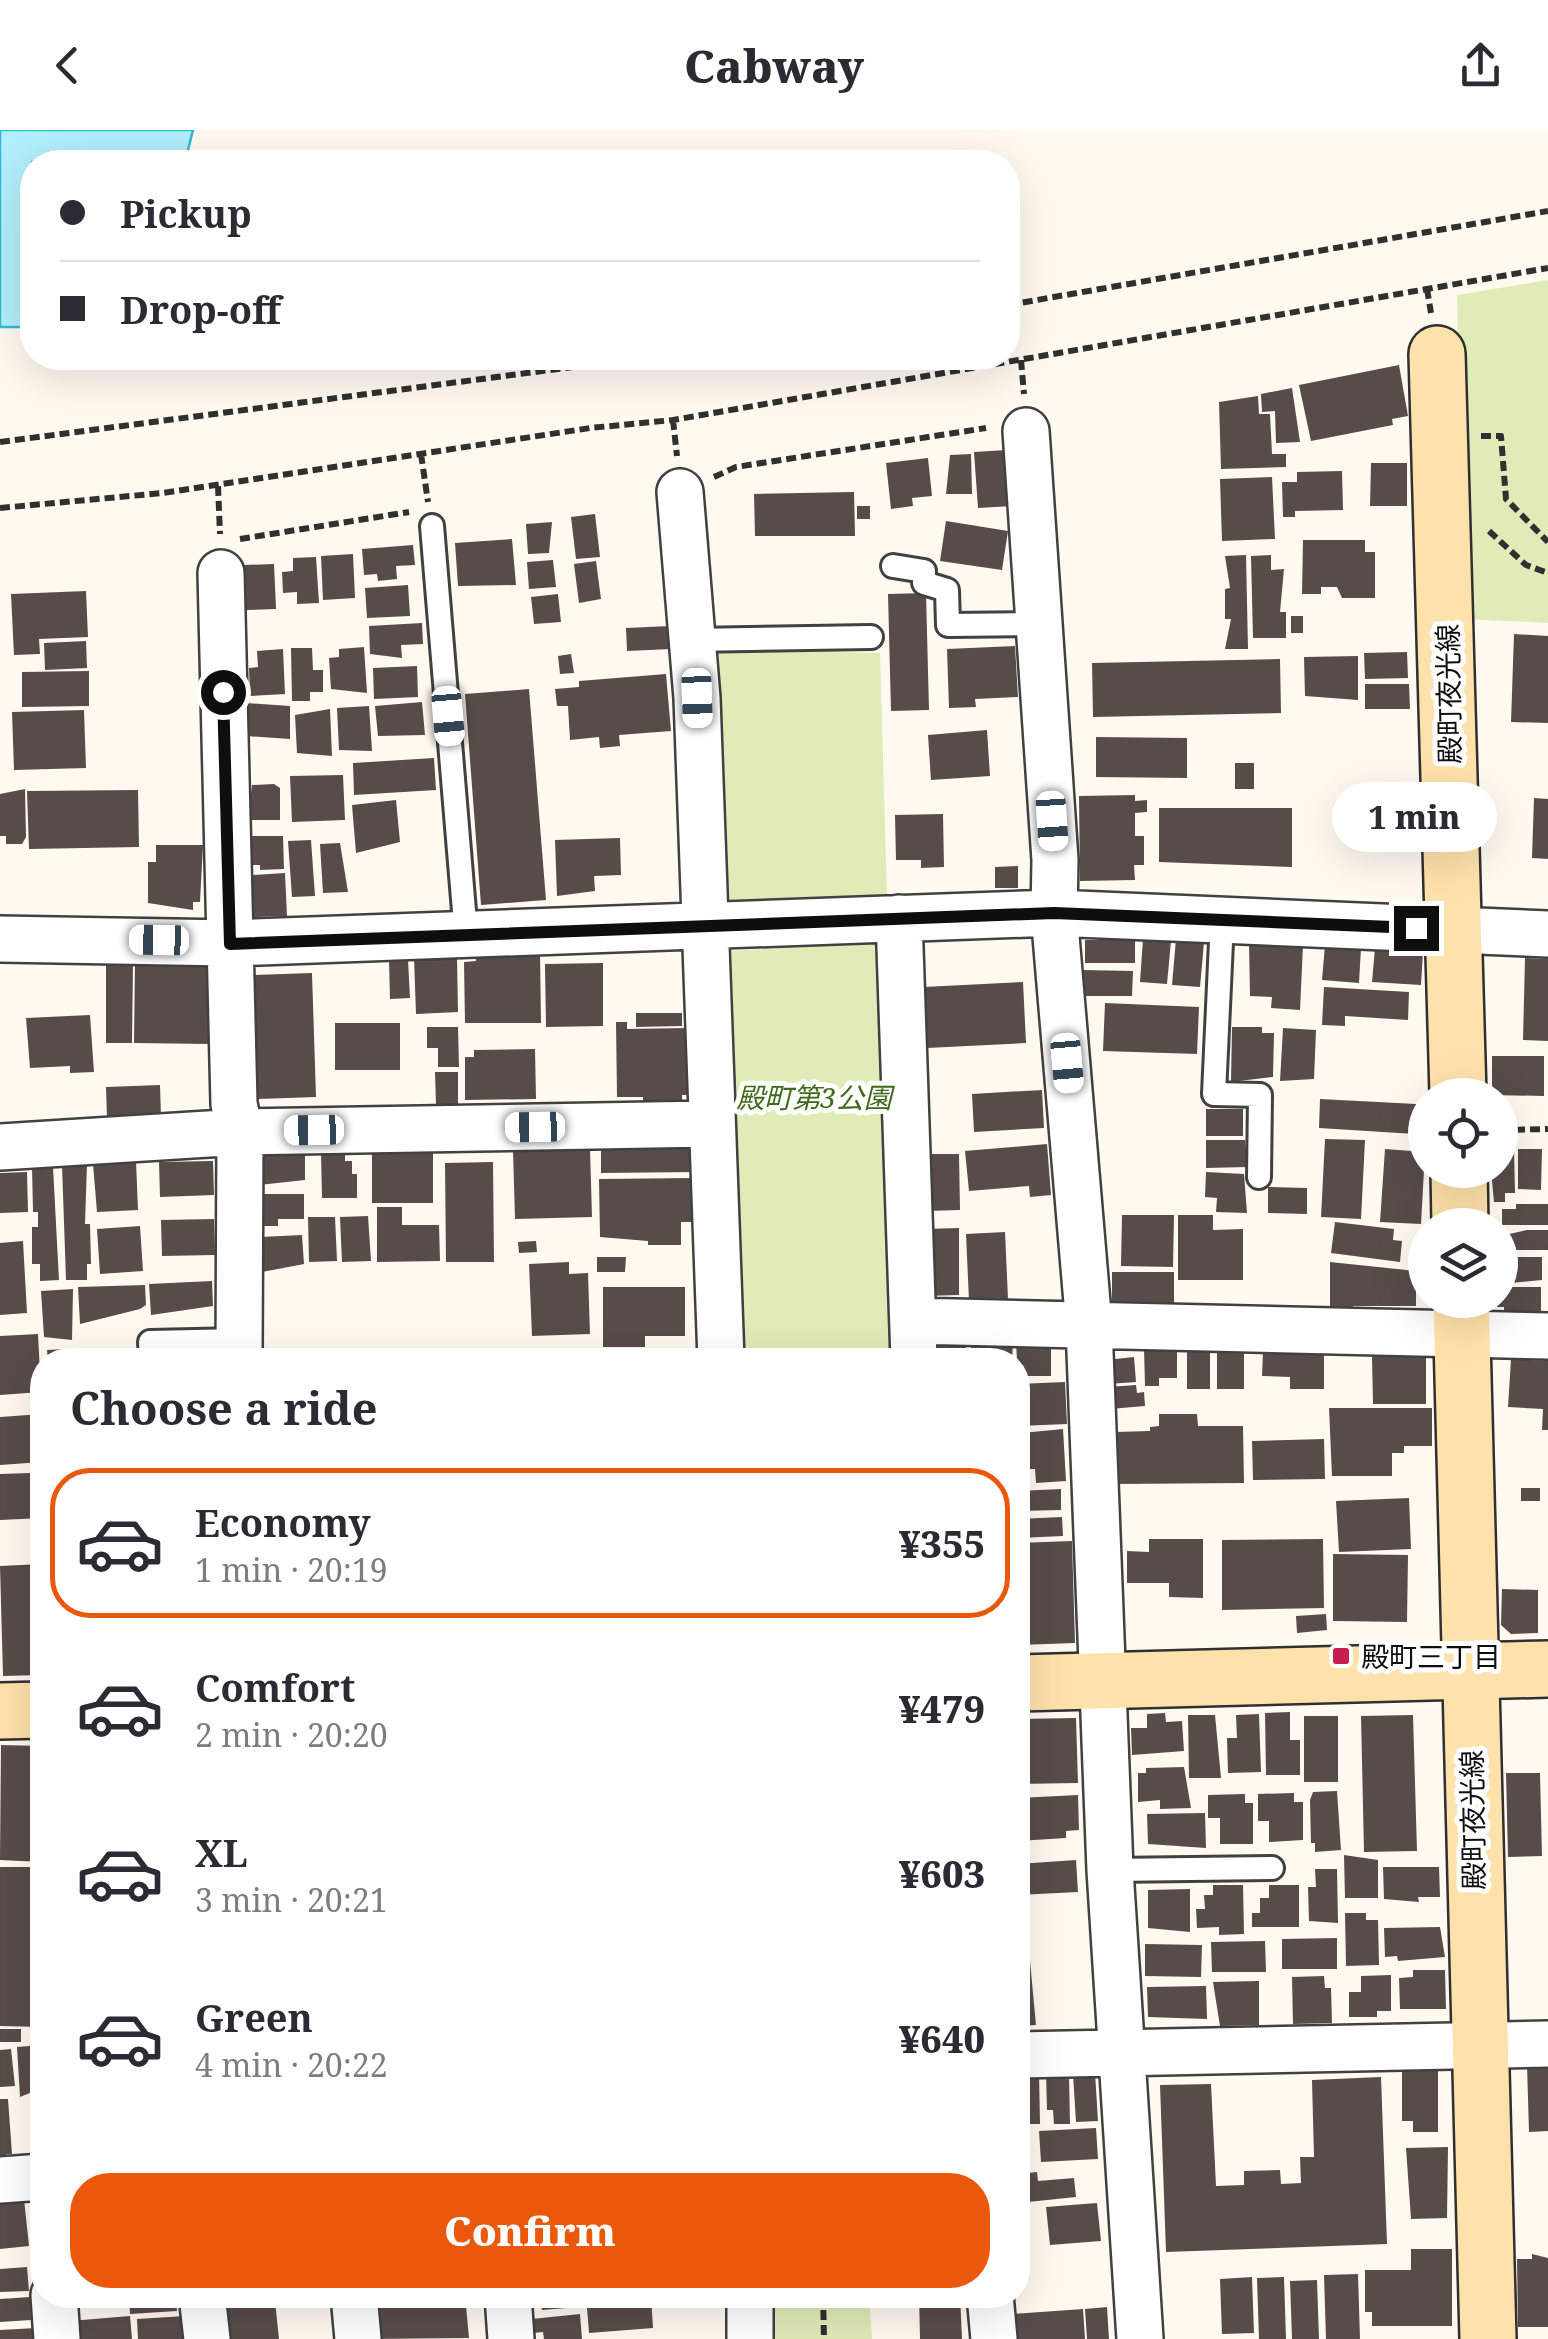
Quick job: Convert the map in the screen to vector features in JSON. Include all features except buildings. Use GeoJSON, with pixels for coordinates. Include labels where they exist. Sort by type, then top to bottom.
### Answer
{"type":"FeatureCollection","features":[{"type":"Feature","properties":{"kind":"street","name":"殿町夜光線"},"geometry":{"type":"LineString","coordinates":[[1437,354],[1458,1078]]}},
{"type":"Feature","properties":{"kind":"street"},"geometry":{"type":"LineString","coordinates":[[1026,431],[1055,860],[1054,913],[1089,1326],[1106,1682],[1110,1870],[1140,2339]]}},
{"type":"Feature","properties":{"kind":"street"},"geometry":{"type":"LineString","coordinates":[[680,492],[692,640],[720,1348]]}},
{"type":"Feature","properties":{"kind":"street"},"geometry":{"type":"LineString","coordinates":[[225,554],[234,1104],[240,1132],[240,1348]]}},
{"type":"Feature","properties":{"kind":"street"},"geometry":{"type":"LineString","coordinates":[[0,939],[230,944],[1054,913],[1548,934]]}},
{"type":"Feature","properties":{"kind":"street"},"geometry":{"type":"LineString","coordinates":[[898,918],[913,1340],[1089,1326],[1408,1317]]}},
{"type":"Feature","properties":{"kind":"street"},"geometry":{"type":"LineString","coordinates":[[0,1147],[240,1132],[710,1124]]}},
{"type":"Feature","properties":{"kind":"street","name":"殿町夜光線"},"geometry":{"type":"LineString","coordinates":[[1461,1318],[1488,2339]]}},
{"type":"Feature","properties":{"kind":"street"},"geometry":{"type":"LineString","coordinates":[[1470,1318],[1548,1336]]}},
{"type":"Feature","properties":{"kind":"street"},"geometry":{"type":"LineString","coordinates":[[1030,1683],[1548,1669]]}},
{"type":"Feature","properties":{"kind":"street"},"geometry":{"type":"LineString","coordinates":[[0,1711],[30,1710]]}},
{"type":"Feature","properties":{"kind":"street"},"geometry":{"type":"LineString","coordinates":[[1030,2055],[1548,2044]]}},
{"type":"Feature","properties":{"kind":"street"},"geometry":{"type":"LineString","coordinates":[[0,2180],[30,2178]]}},
{"type":"Feature","properties":{"kind":"street"},"geometry":{"type":"LineString","coordinates":[[55,2308],[57,2339]]}},
{"type":"Feature","properties":{"kind":"street"},"geometry":{"type":"LineString","coordinates":[[203,2308],[207,2339]]}},
{"type":"Feature","properties":{"kind":"street"},"geometry":{"type":"LineString","coordinates":[[355,2308],[358,2339]]}},
{"type":"Feature","properties":{"kind":"street"},"geometry":{"type":"LineString","coordinates":[[509,2308],[511,2339]]}},
{"type":"Feature","properties":{"kind":"street"},"geometry":{"type":"LineString","coordinates":[[750,2308],[750,2339]]}},
{"type":"Feature","properties":{"kind":"street"},"geometry":{"type":"LineString","coordinates":[[991,2308],[994,2339]]}},
{"type":"Feature","properties":{"kind":"lane"},"geometry":{"type":"LineString","coordinates":[[425,516],[466,935]]}},
{"type":"Feature","properties":{"kind":"lane"},"geometry":{"type":"LineString","coordinates":[[893,566],[924,571],[924,583],[947,590],[948,625],[1038,624]]}},
{"type":"Feature","properties":{"kind":"lane"},"geometry":{"type":"LineString","coordinates":[[692,640],[872,637]]}},
{"type":"Feature","properties":{"kind":"lane"},"geometry":{"type":"LineString","coordinates":[[1222,920],[1214,1094],[1260,1095],[1260,1177]]}},
{"type":"Feature","properties":{"kind":"lane"},"geometry":{"type":"LineString","coordinates":[[150,1348],[150,1342],[218,1348]]}},
{"type":"Feature","properties":{"kind":"lane"},"geometry":{"type":"LineString","coordinates":[[1110,1870],[1272,1868]]}},
{"type":"Feature","properties":{"kind":"path"},"geometry":{"type":"LineString","coordinates":[[1020,303],[1548,210]]}},
{"type":"Feature","properties":{"kind":"path"},"geometry":{"type":"LineString","coordinates":[[1020,360],[1548,268]]}},
{"type":"Feature","properties":{"kind":"path"},"geometry":{"type":"LineString","coordinates":[[0,442],[550,370]]}},
{"type":"Feature","properties":{"kind":"path"},"geometry":{"type":"LineString","coordinates":[[0,508],[218,486],[673,420],[961,370]]}},
{"type":"Feature","properties":{"kind":"path"},"geometry":{"type":"LineString","coordinates":[[680,492],[736,467],[976,428],[1026,431]]}},
{"type":"Feature","properties":{"kind":"path"},"geometry":{"type":"LineString","coordinates":[[1501,436],[1506,499],[1548,542]]}},
{"type":"Feature","properties":{"kind":"path"},"geometry":{"type":"LineString","coordinates":[[225,554],[251,534],[425,516],[421,454]]}},
{"type":"Feature","properties":{"kind":"path"},"geometry":{"type":"LineString","coordinates":[[218,486],[225,554]]}},
{"type":"Feature","properties":{"kind":"path"},"geometry":{"type":"LineString","coordinates":[[1486,529],[1526,565],[1548,574]]}},
{"type":"Feature","properties":{"kind":"path"},"geometry":{"type":"LineString","coordinates":[[1518,1130],[1548,1129]]}},
{"type":"Feature","properties":{"kind":"path"},"geometry":{"type":"LineString","coordinates":[[823,2308],[824,2339]]}},
{"type":"Feature","properties":{"kind":"green space"},"geometry":{"type":"Polygon","coordinates":[[[1548,280],[1548,623],[1465,619],[1457,295],[1548,280]]]}},
{"type":"Feature","properties":{"kind":"green space"},"geometry":{"type":"Polygon","coordinates":[[[711,649],[880,653],[887,895],[723,906],[711,649]]]}},
{"type":"Feature","properties":{"kind":"green space","name":"殿町第3公園"},"geometry":{"type":"Polygon","coordinates":[[[894,942],[901,1348],[742,1348],[724,951],[894,942]]]}},
{"type":"Feature","properties":{"kind":"green space"},"geometry":{"type":"Polygon","coordinates":[[[772,2308],[870,2308],[872,2339],[773,2339],[772,2308]]]}},
{"type":"Feature","properties":{"kind":"water"},"geometry":{"type":"Polygon","coordinates":[[[0,130],[193,130],[188,150],[20,150],[20,327],[0,327],[0,130]]]}},
{"type":"Feature","properties":{"kind":"place","name":"殿町三丁目"},"geometry":{"type":"Point","coordinates":[1341,1656]}},
{"type":"Feature","properties":{"kind":"route"},"geometry":{"type":"LineString","coordinates":[[223,692],[230,944],[1054,913],[1416,928]]}}]}
